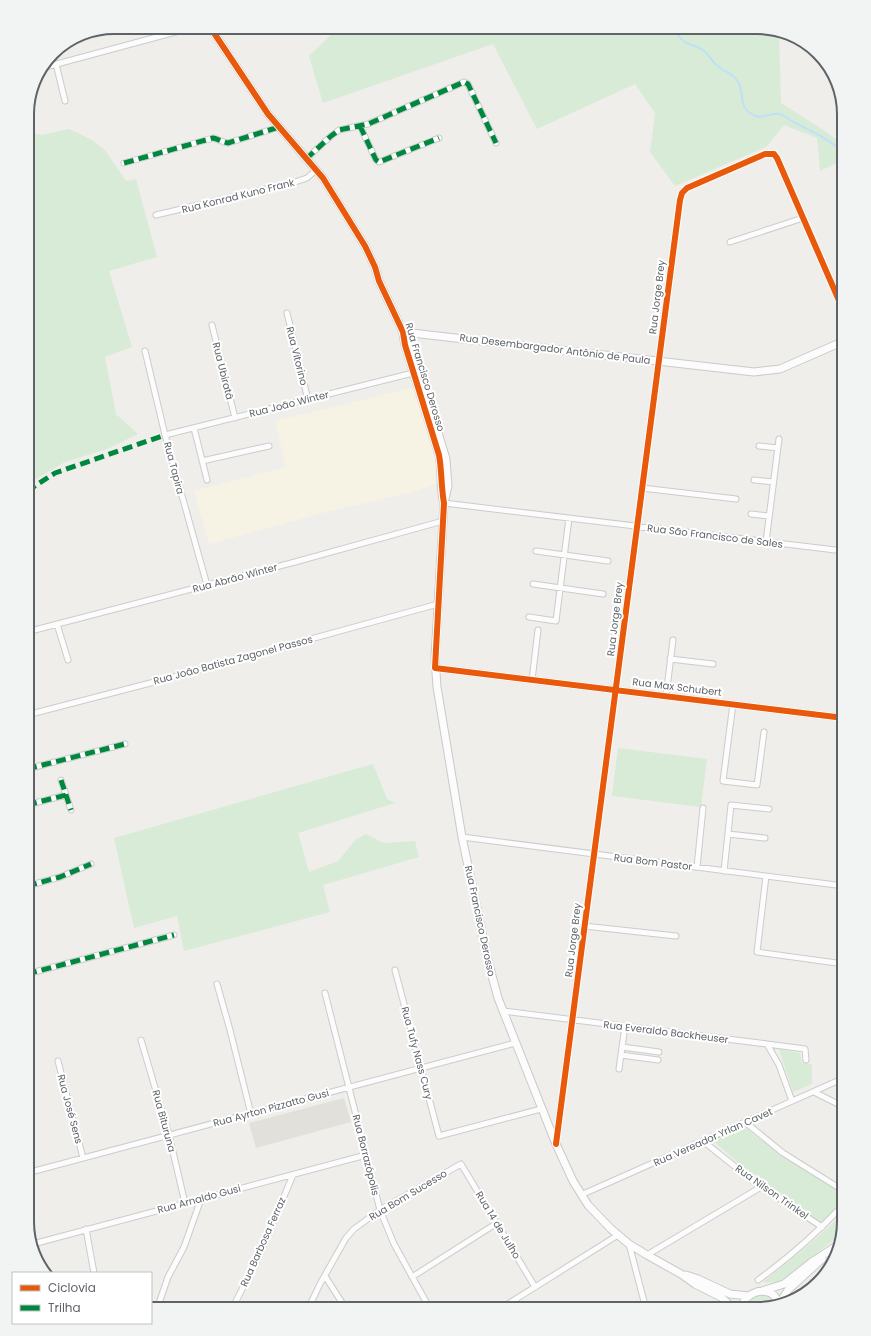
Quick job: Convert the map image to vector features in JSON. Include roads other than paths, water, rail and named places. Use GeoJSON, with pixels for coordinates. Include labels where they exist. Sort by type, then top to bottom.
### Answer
{"type":"FeatureCollection","features":[{"type":"Feature","properties":{"kind":"main road","name":"Rua Francisco Derosso"},"geometry":{"type":"LineString","coordinates":[[215,34],[268,114],[323,178],[365,246],[375,267],[379,281],[403,332],[411,344],[445,454],[448,480],[444,503],[438,604],[436,668],[438,696],[462,837],[494,986],[541,1109],[568,1171],[581,1195],[596,1214],[629,1244],[727,1302]]}},
{"type":"Feature","properties":{"kind":"main road","name":"Rua Francisco Derosso"},"geometry":{"type":"LineString","coordinates":[[403,332],[413,373],[439,455],[442,471],[441,489],[444,503]]}},
{"type":"Feature","properties":{"kind":"main road","name":"Rua Desembargador Antônio de Paula"},"geometry":{"type":"LineString","coordinates":[[403,332],[754,372],[762,372],[788,366],[837,344]]}},
{"type":"Feature","properties":{"kind":"main road"},"geometry":{"type":"LineString","coordinates":[[744,1302],[749,1296],[784,1284],[832,1248]]}},
{"type":"Feature","properties":{"kind":"main road"},"geometry":{"type":"LineString","coordinates":[[783,1297],[788,1290],[832,1249]]}},
{"type":"Feature","properties":{"kind":"main road","name":"Rua Francisco Derosso"},"geometry":{"type":"LineString","coordinates":[[680,1274],[698,1279],[730,1294],[749,1296]]}},
{"type":"Feature","properties":{"kind":"main road"},"geometry":{"type":"LineString","coordinates":[[762,1291],[769,1292],[774,1295],[777,1299]]}},
{"type":"Feature","properties":{"kind":"street"},"geometry":{"type":"LineString","coordinates":[[51,65],[168,34]]}},
{"type":"Feature","properties":{"kind":"street"},"geometry":{"type":"LineString","coordinates":[[56,64],[65,101]]}},
{"type":"Feature","properties":{"kind":"street"},"geometry":{"type":"LineString","coordinates":[[306,159],[331,136],[338,132],[368,124],[464,82],[468,84],[496,143]]}},
{"type":"Feature","properties":{"kind":"street"},"geometry":{"type":"LineString","coordinates":[[360,126],[376,160],[379,162],[439,138]]}},
{"type":"Feature","properties":{"kind":"street"},"geometry":{"type":"LineString","coordinates":[[124,163],[213,138],[228,143],[279,127]]}},
{"type":"Feature","properties":{"kind":"street","name":"Rua Jorge Brey"},"geometry":{"type":"LineString","coordinates":[[556,1144],[680,200],[682,193],[687,188],[765,154],[774,154],[803,218]]}},
{"type":"Feature","properties":{"kind":"street","name":"Rua Konrad Kuno Frank"},"geometry":{"type":"LineString","coordinates":[[156,215],[295,182],[307,178],[316,170]]}},
{"type":"Feature","properties":{"kind":"street"},"geometry":{"type":"LineString","coordinates":[[730,242],[803,218],[837,296]]}},
{"type":"Feature","properties":{"kind":"street","name":"Rua Vitorino"},"geometry":{"type":"LineString","coordinates":[[287,313],[308,400]]}},
{"type":"Feature","properties":{"kind":"street","name":"Rua Ubiratã"},"geometry":{"type":"LineString","coordinates":[[212,325],[235,418]]}},
{"type":"Feature","properties":{"kind":"street","name":"Rua Tapira"},"geometry":{"type":"LineString","coordinates":[[145,351],[165,435],[207,585]]}},
{"type":"Feature","properties":{"kind":"street","name":"Rua João Winter"},"geometry":{"type":"LineString","coordinates":[[165,435],[413,373]]}},
{"type":"Feature","properties":{"kind":"street"},"geometry":{"type":"LineString","coordinates":[[194,428],[207,480]]}},
{"type":"Feature","properties":{"kind":"street"},"geometry":{"type":"LineString","coordinates":[[766,542],[779,439]]}},
{"type":"Feature","properties":{"kind":"street"},"geometry":{"type":"LineString","coordinates":[[202,461],[269,446]]}},
{"type":"Feature","properties":{"kind":"street"},"geometry":{"type":"LineString","coordinates":[[759,446],[778,448]]}},
{"type":"Feature","properties":{"kind":"street"},"geometry":{"type":"LineString","coordinates":[[754,480],[774,482]]}},
{"type":"Feature","properties":{"kind":"street"},"geometry":{"type":"LineString","coordinates":[[642,488],[736,499]]}},
{"type":"Feature","properties":{"kind":"street","name":"Rua São Francisco de Sales"},"geometry":{"type":"LineString","coordinates":[[444,503],[837,550]]}},
{"type":"Feature","properties":{"kind":"street"},"geometry":{"type":"LineString","coordinates":[[751,514],[769,516]]}},
{"type":"Feature","properties":{"kind":"street"},"geometry":{"type":"LineString","coordinates":[[529,617],[556,621],[569,518]]}},
{"type":"Feature","properties":{"kind":"street","name":"Rua Abrão Winter"},"geometry":{"type":"LineString","coordinates":[[34,630],[443,521]]}},
{"type":"Feature","properties":{"kind":"street"},"geometry":{"type":"LineString","coordinates":[[536,551],[608,561]]}},
{"type":"Feature","properties":{"kind":"street"},"geometry":{"type":"LineString","coordinates":[[533,584],[603,594]]}},
{"type":"Feature","properties":{"kind":"street","name":"Rua João Batista Zagonel Passos"},"geometry":{"type":"LineString","coordinates":[[34,713],[162,680],[438,604]]}},
{"type":"Feature","properties":{"kind":"street"},"geometry":{"type":"LineString","coordinates":[[57,624],[68,660]]}},
{"type":"Feature","properties":{"kind":"street"},"geometry":{"type":"LineString","coordinates":[[532,680],[538,630]]}},
{"type":"Feature","properties":{"kind":"street"},"geometry":{"type":"LineString","coordinates":[[666,696],[673,640]]}},
{"type":"Feature","properties":{"kind":"street"},"geometry":{"type":"LineString","coordinates":[[670,659],[713,664]]}},
{"type":"Feature","properties":{"kind":"street","name":"Rua Max Schubert"},"geometry":{"type":"LineString","coordinates":[[436,668],[837,717]]}},
{"type":"Feature","properties":{"kind":"street"},"geometry":{"type":"LineString","coordinates":[[733,704],[723,782],[757,785],[764,732]]}},
{"type":"Feature","properties":{"kind":"street"},"geometry":{"type":"LineString","coordinates":[[34,767],[125,744]]}},
{"type":"Feature","properties":{"kind":"street"},"geometry":{"type":"LineString","coordinates":[[61,780],[71,810]]}},
{"type":"Feature","properties":{"kind":"street"},"geometry":{"type":"LineString","coordinates":[[34,803],[66,795]]}},
{"type":"Feature","properties":{"kind":"street"},"geometry":{"type":"LineString","coordinates":[[724,871],[731,805],[768,809]]}},
{"type":"Feature","properties":{"kind":"street"},"geometry":{"type":"LineString","coordinates":[[697,867],[703,808]]}},
{"type":"Feature","properties":{"kind":"street"},"geometry":{"type":"LineString","coordinates":[[728,834],[765,838]]}},
{"type":"Feature","properties":{"kind":"street","name":"Rua Bom Pastor"},"geometry":{"type":"LineString","coordinates":[[462,837],[837,885]]}},
{"type":"Feature","properties":{"kind":"street"},"geometry":{"type":"LineString","coordinates":[[34,884],[60,877],[91,864]]}},
{"type":"Feature","properties":{"kind":"street"},"geometry":{"type":"LineString","coordinates":[[766,876],[757,952],[837,963]]}},
{"type":"Feature","properties":{"kind":"street"},"geometry":{"type":"LineString","coordinates":[[584,926],[676,936]]}},
{"type":"Feature","properties":{"kind":"street"},"geometry":{"type":"LineString","coordinates":[[34,972],[174,935]]}},
{"type":"Feature","properties":{"kind":"street","name":"Rua Tufy Nass Cury"},"geometry":{"type":"LineString","coordinates":[[395,970],[439,1136],[541,1109]]}},
{"type":"Feature","properties":{"kind":"street"},"geometry":{"type":"LineString","coordinates":[[217,984],[230,1030],[250,1114]]}},
{"type":"Feature","properties":{"kind":"street","name":"Rua Borrazópolis"},"geometry":{"type":"LineString","coordinates":[[325,993],[380,1210],[394,1244],[426,1302]]}},
{"type":"Feature","properties":{"kind":"street","name":"Rua Everaldo Backheuser"},"geometry":{"type":"LineString","coordinates":[[503,1011],[805,1049],[806,1060]]}},
{"type":"Feature","properties":{"kind":"street"},"geometry":{"type":"LineString","coordinates":[[619,1069],[625,1026]]}},
{"type":"Feature","properties":{"kind":"street","name":"Rua Bituruna"},"geometry":{"type":"LineString","coordinates":[[141,1040],[169,1136],[185,1203]]}},
{"type":"Feature","properties":{"kind":"street","name":"Rua Ayrton Pizzatto Gusi"},"geometry":{"type":"LineString","coordinates":[[34,1171],[516,1043]]}},
{"type":"Feature","properties":{"kind":"street"},"geometry":{"type":"LineString","coordinates":[[766,1044],[780,1065],[792,1101]]}},
{"type":"Feature","properties":{"kind":"street"},"geometry":{"type":"LineString","coordinates":[[622,1047],[659,1052]]}},
{"type":"Feature","properties":{"kind":"street"},"geometry":{"type":"LineString","coordinates":[[621,1055],[658,1060]]}},
{"type":"Feature","properties":{"kind":"street","name":"Rua José Sens"},"geometry":{"type":"LineString","coordinates":[[58,1061],[83,1158]]}},
{"type":"Feature","properties":{"kind":"street","name":"Rua Vereador Yrlan Cavet"},"geometry":{"type":"LineString","coordinates":[[581,1195],[837,1081]]}},
{"type":"Feature","properties":{"kind":"street"},"geometry":{"type":"LineString","coordinates":[[814,1092],[837,1104]]}},
{"type":"Feature","properties":{"kind":"street"},"geometry":{"type":"LineString","coordinates":[[745,1122],[783,1153],[837,1187]]}},
{"type":"Feature","properties":{"kind":"street","name":"Rua Nilson Trinkel"},"geometry":{"type":"LineString","coordinates":[[703,1141],[761,1187],[822,1227]]}},
{"type":"Feature","properties":{"kind":"street","name":"Rua Arnaldo Gusi"},"geometry":{"type":"LineString","coordinates":[[37,1243],[366,1155]]}},
{"type":"Feature","properties":{"kind":"street","name":"Rua Bom Sucesso"},"geometry":{"type":"LineString","coordinates":[[311,1302],[320,1284],[350,1233],[380,1210],[461,1164]]}},
{"type":"Feature","properties":{"kind":"street","name":"Rua 14 de Julho"},"geometry":{"type":"LineString","coordinates":[[461,1164],[535,1287]]}},
{"type":"Feature","properties":{"kind":"street","name":"Rua Barbosa Ferraz"},"geometry":{"type":"LineString","coordinates":[[236,1302],[259,1256],[293,1175]]}},
{"type":"Feature","properties":{"kind":"street"},"geometry":{"type":"LineString","coordinates":[[647,1256],[761,1187]]}},
{"type":"Feature","properties":{"kind":"street"},"geometry":{"type":"LineString","coordinates":[[159,1302],[168,1277],[184,1247],[202,1199]]}},
{"type":"Feature","properties":{"kind":"street"},"geometry":{"type":"LineString","coordinates":[[758,1280],[793,1254],[837,1211]]}},
{"type":"Feature","properties":{"kind":"street"},"geometry":{"type":"LineString","coordinates":[[412,1277],[497,1223]]}},
{"type":"Feature","properties":{"kind":"street"},"geometry":{"type":"LineString","coordinates":[[86,1229],[94,1272]]}},
{"type":"Feature","properties":{"kind":"street"},"geometry":{"type":"LineString","coordinates":[[511,1302],[618,1235]]}},
{"type":"Feature","properties":{"kind":"street"},"geometry":{"type":"LineString","coordinates":[[629,1244],[644,1302]]}},
{"type":"Feature","properties":{"kind":"street"},"geometry":{"type":"LineString","coordinates":[[325,1276],[342,1302]]}},
{"type":"Feature","properties":{"kind":"waterway"},"geometry":{"type":"LineString","coordinates":[[678,34],[682,40],[702,49],[718,66],[735,78],[740,85],[744,105],[750,113],[759,117],[781,114],[826,139],[837,147]]}}]}
